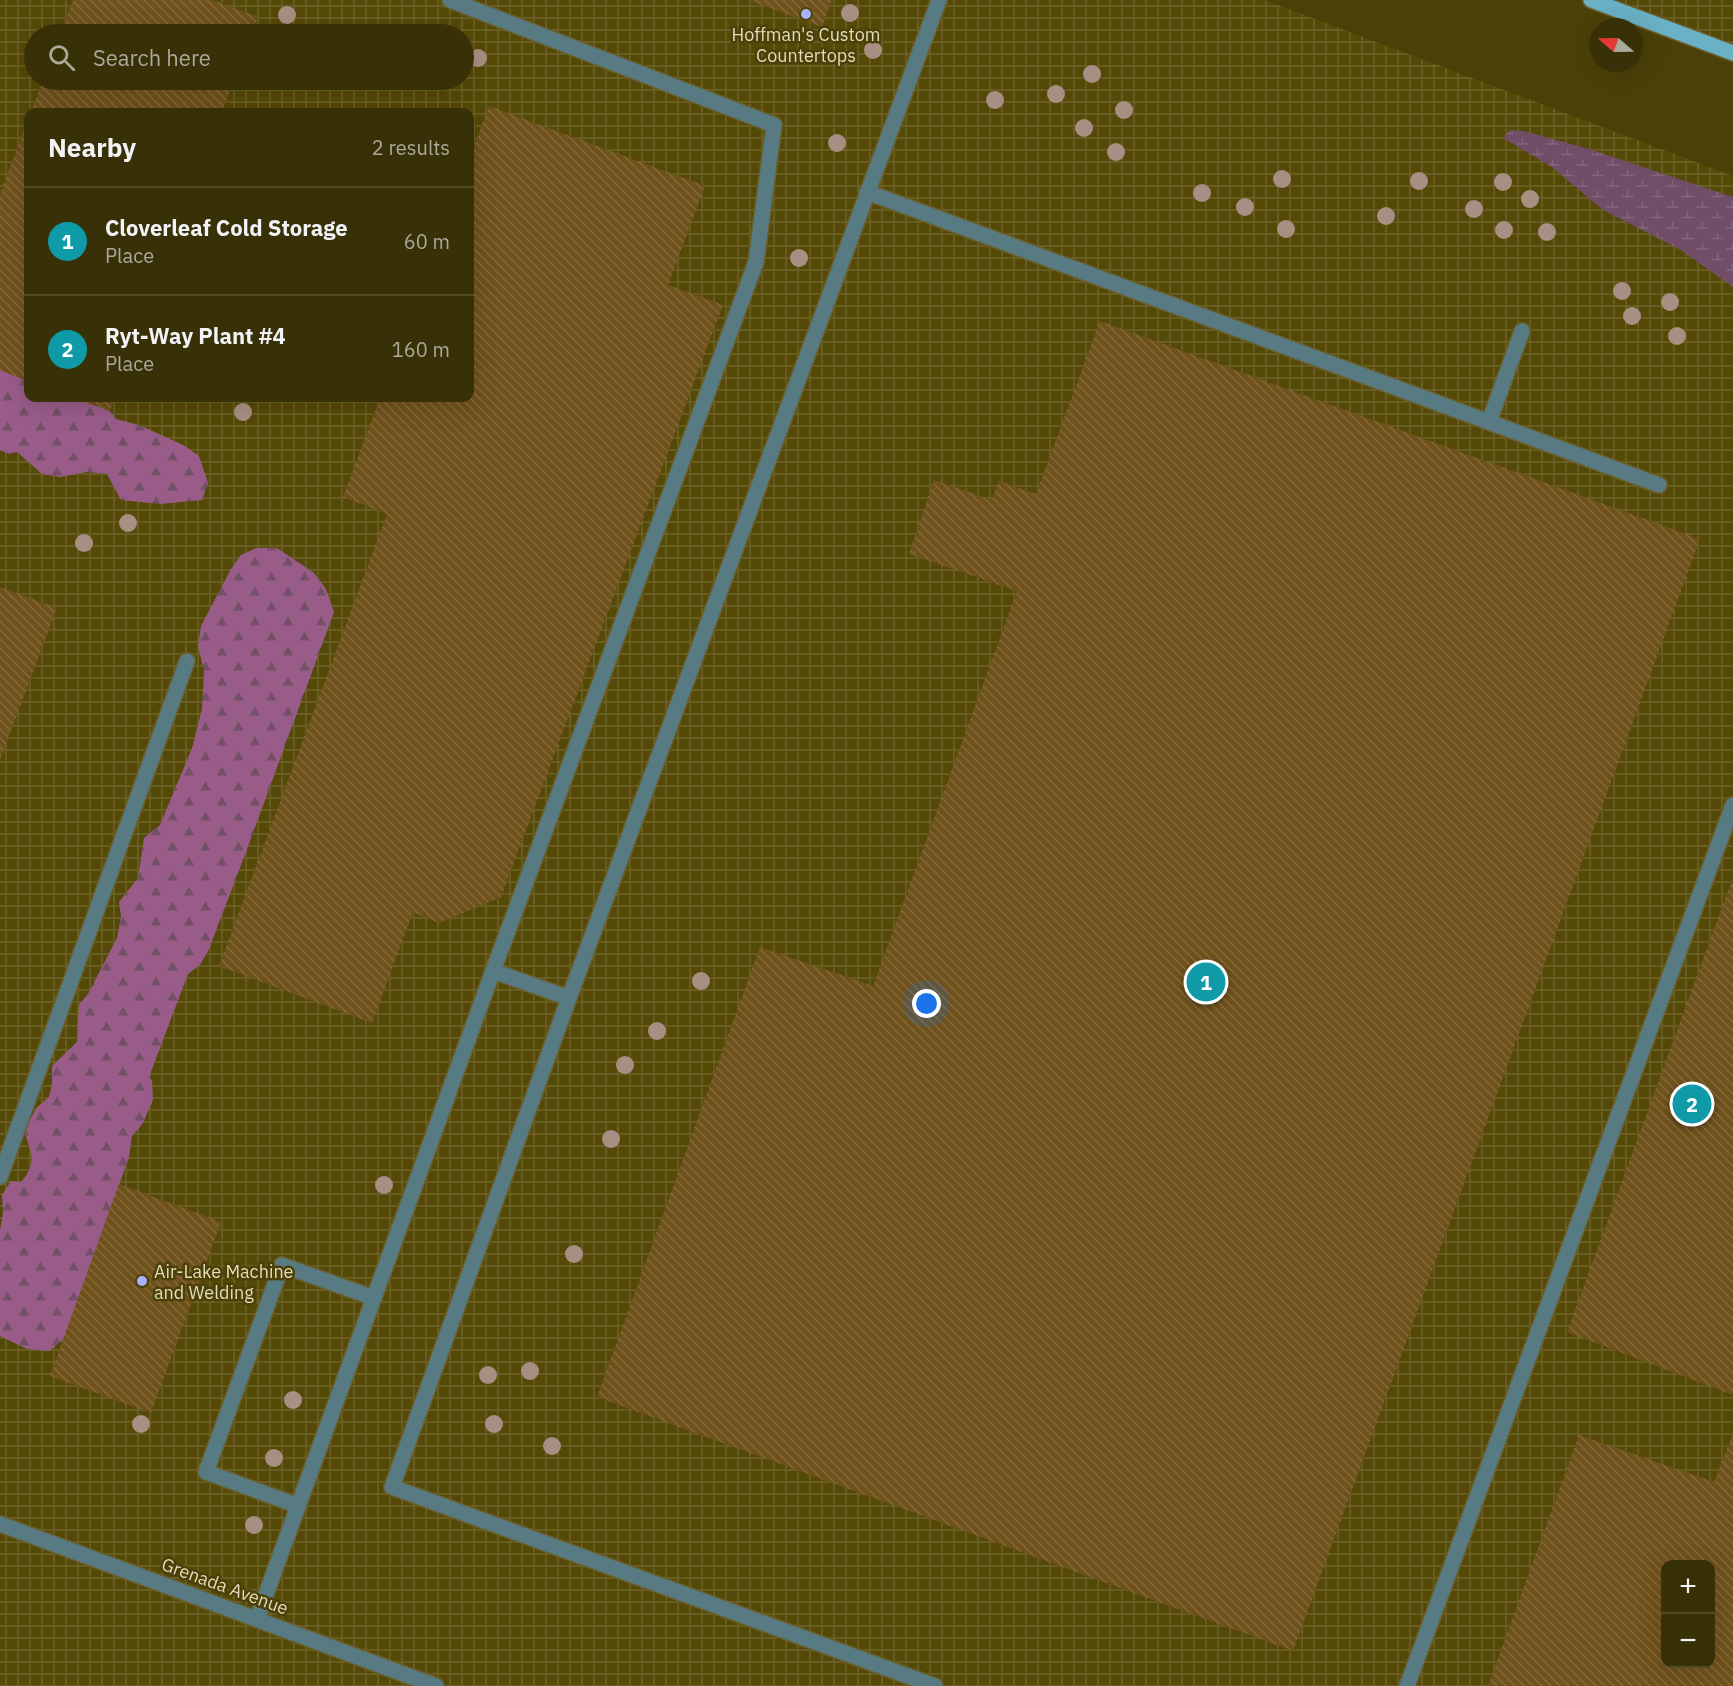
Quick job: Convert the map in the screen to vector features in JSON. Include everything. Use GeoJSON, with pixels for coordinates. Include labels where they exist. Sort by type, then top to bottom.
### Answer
{"type":"FeatureCollection","features":[{"type":"Feature","properties":{"kind":"main road"},"geometry":{"type":"LineString","coordinates":[[1591,0],[1733,54]]}},
{"type":"Feature","properties":{"kind":"street"},"geometry":{"type":"LineString","coordinates":[[257,1619],[493,971],[756,262],[774,125],[450,0]]}},
{"type":"Feature","properties":{"kind":"street"},"geometry":{"type":"LineString","coordinates":[[935,1686],[392,1487],[569,998],[939,0]]}},
{"type":"Feature","properties":{"kind":"street"},"geometry":{"type":"LineString","coordinates":[[867,192],[1659,485]]}},
{"type":"Feature","properties":{"kind":"street"},"geometry":{"type":"LineString","coordinates":[[1489,422],[1522,331]]}},
{"type":"Feature","properties":{"kind":"street"},"geometry":{"type":"LineString","coordinates":[[0,1177],[187,661]]}},
{"type":"Feature","properties":{"kind":"street"},"geometry":{"type":"LineString","coordinates":[[1407,1686],[1733,805]]}},
{"type":"Feature","properties":{"kind":"street"},"geometry":{"type":"LineString","coordinates":[[493,971],[569,998]]}},
{"type":"Feature","properties":{"kind":"street"},"geometry":{"type":"LineString","coordinates":[[298,1506],[206,1472],[282,1265],[375,1298]]}},
{"type":"Feature","properties":{"kind":"street","name":"Grenada Avenue"},"geometry":{"type":"LineString","coordinates":[[0,1524],[436,1686]]}},
{"type":"Feature","properties":{"kind":"shaded area"},"geometry":{"type":"Polygon","coordinates":[[[0,0],[1265,0],[1733,176],[1733,1686],[0,1686],[0,0]]]}},
{"type":"Feature","properties":{"kind":"shaded area"},"geometry":{"type":"Polygon","coordinates":[[[1593,0],[1733,0],[1733,52],[1643,18],[1593,0]]]}},
{"type":"Feature","properties":{"kind":"green space"},"geometry":{"type":"Polygon","coordinates":[[[1510,130],[1523,131],[1589,149],[1733,197],[1733,287],[1681,250],[1603,210],[1552,167],[1503,138],[1510,130]]]}},
{"type":"Feature","properties":{"kind":"green space"},"geometry":{"type":"Polygon","coordinates":[[[0,370],[24,379],[24,402],[85,402],[110,411],[116,419],[139,425],[185,446],[199,456],[208,483],[202,500],[160,504],[121,500],[107,474],[87,472],[60,477],[42,474],[17,452],[8,454],[0,450],[0,370]]]}},
{"type":"Feature","properties":{"kind":"green space"},"geometry":{"type":"Polygon","coordinates":[[[256,548],[277,548],[314,573],[326,589],[334,612],[209,949],[200,965],[188,974],[149,1077],[152,1081],[153,1100],[143,1123],[132,1136],[129,1157],[64,1339],[49,1351],[27,1349],[0,1336],[2,1195],[11,1181],[21,1182],[30,1169],[32,1157],[24,1131],[37,1107],[49,1097],[52,1066],[77,1042],[79,1005],[88,994],[117,938],[121,916],[119,902],[138,878],[144,838],[160,825],[192,748],[202,709],[204,671],[198,646],[201,626],[231,569],[241,555],[256,548]]]}},
{"type":"Feature","properties":{"kind":"building"},"geometry":{"type":"Polygon","coordinates":[[[73,0],[212,0],[258,17],[255,24],[64,24],[73,0]]]}},
{"type":"Feature","properties":{"kind":"building","name":"Hoffman's Custom Countertops"},"geometry":{"type":"Polygon","coordinates":[[[748,0],[832,0],[822,27],[748,0]]]}},
{"type":"Feature","properties":{"kind":"building"},"geometry":{"type":"Polygon","coordinates":[[[39,90],[230,90],[224,108],[32,108],[39,90]]]}},
{"type":"Feature","properties":{"kind":"building"},"geometry":{"type":"Polygon","coordinates":[[[489,106],[705,186],[668,285],[723,305],[501,897],[439,923],[413,912],[372,1023],[219,966],[387,514],[343,497],[379,402],[474,402],[474,146],[489,106]]]}},
{"type":"Feature","properties":{"kind":"building"},"geometry":{"type":"Polygon","coordinates":[[[24,130],[24,379],[0,370],[0,194],[24,130]]]}},
{"type":"Feature","properties":{"kind":"building"},"geometry":{"type":"Polygon","coordinates":[[[1100,321],[1700,539],[1293,1651],[597,1397],[760,947],[873,986],[1017,591],[909,554],[934,480],[992,500],[999,481],[1036,494],[1100,321]]]}},
{"type":"Feature","properties":{"kind":"building"},"geometry":{"type":"Polygon","coordinates":[[[86,402],[113,402],[110,411],[86,402]]]}},
{"type":"Feature","properties":{"kind":"building"},"geometry":{"type":"Polygon","coordinates":[[[0,587],[57,608],[0,760],[0,587]]]}},
{"type":"Feature","properties":{"kind":"building"},"geometry":{"type":"Polygon","coordinates":[[[1733,877],[1733,1395],[1567,1332],[1733,877]]]}},
{"type":"Feature","properties":{"kind":"building","name":"Air-Lake Machine and Welding"},"geometry":{"type":"Polygon","coordinates":[[[119,1184],[221,1222],[151,1413],[50,1376],[119,1184]]]}},
{"type":"Feature","properties":{"kind":"building"},"geometry":{"type":"Polygon","coordinates":[[[1733,1433],[1733,1686],[1488,1686],[1579,1435],[1714,1482],[1733,1433]]]}},
{"type":"Feature","properties":{"kind":"place","name":"Hoffman's Custom Countertops"},"geometry":{"type":"Point","coordinates":[806,14]}},
{"type":"Feature","properties":{"kind":"place","name":"Cloverleaf Cold Storage"},"geometry":{"type":"Point","coordinates":[1206,982]}},
{"type":"Feature","properties":{"kind":"place","name":"Ryt-Way Plant #4"},"geometry":{"type":"Point","coordinates":[1692,1104]}},
{"type":"Feature","properties":{"kind":"place","name":"Air-Lake Machine and Welding"},"geometry":{"type":"Point","coordinates":[142,1281]}}]}
